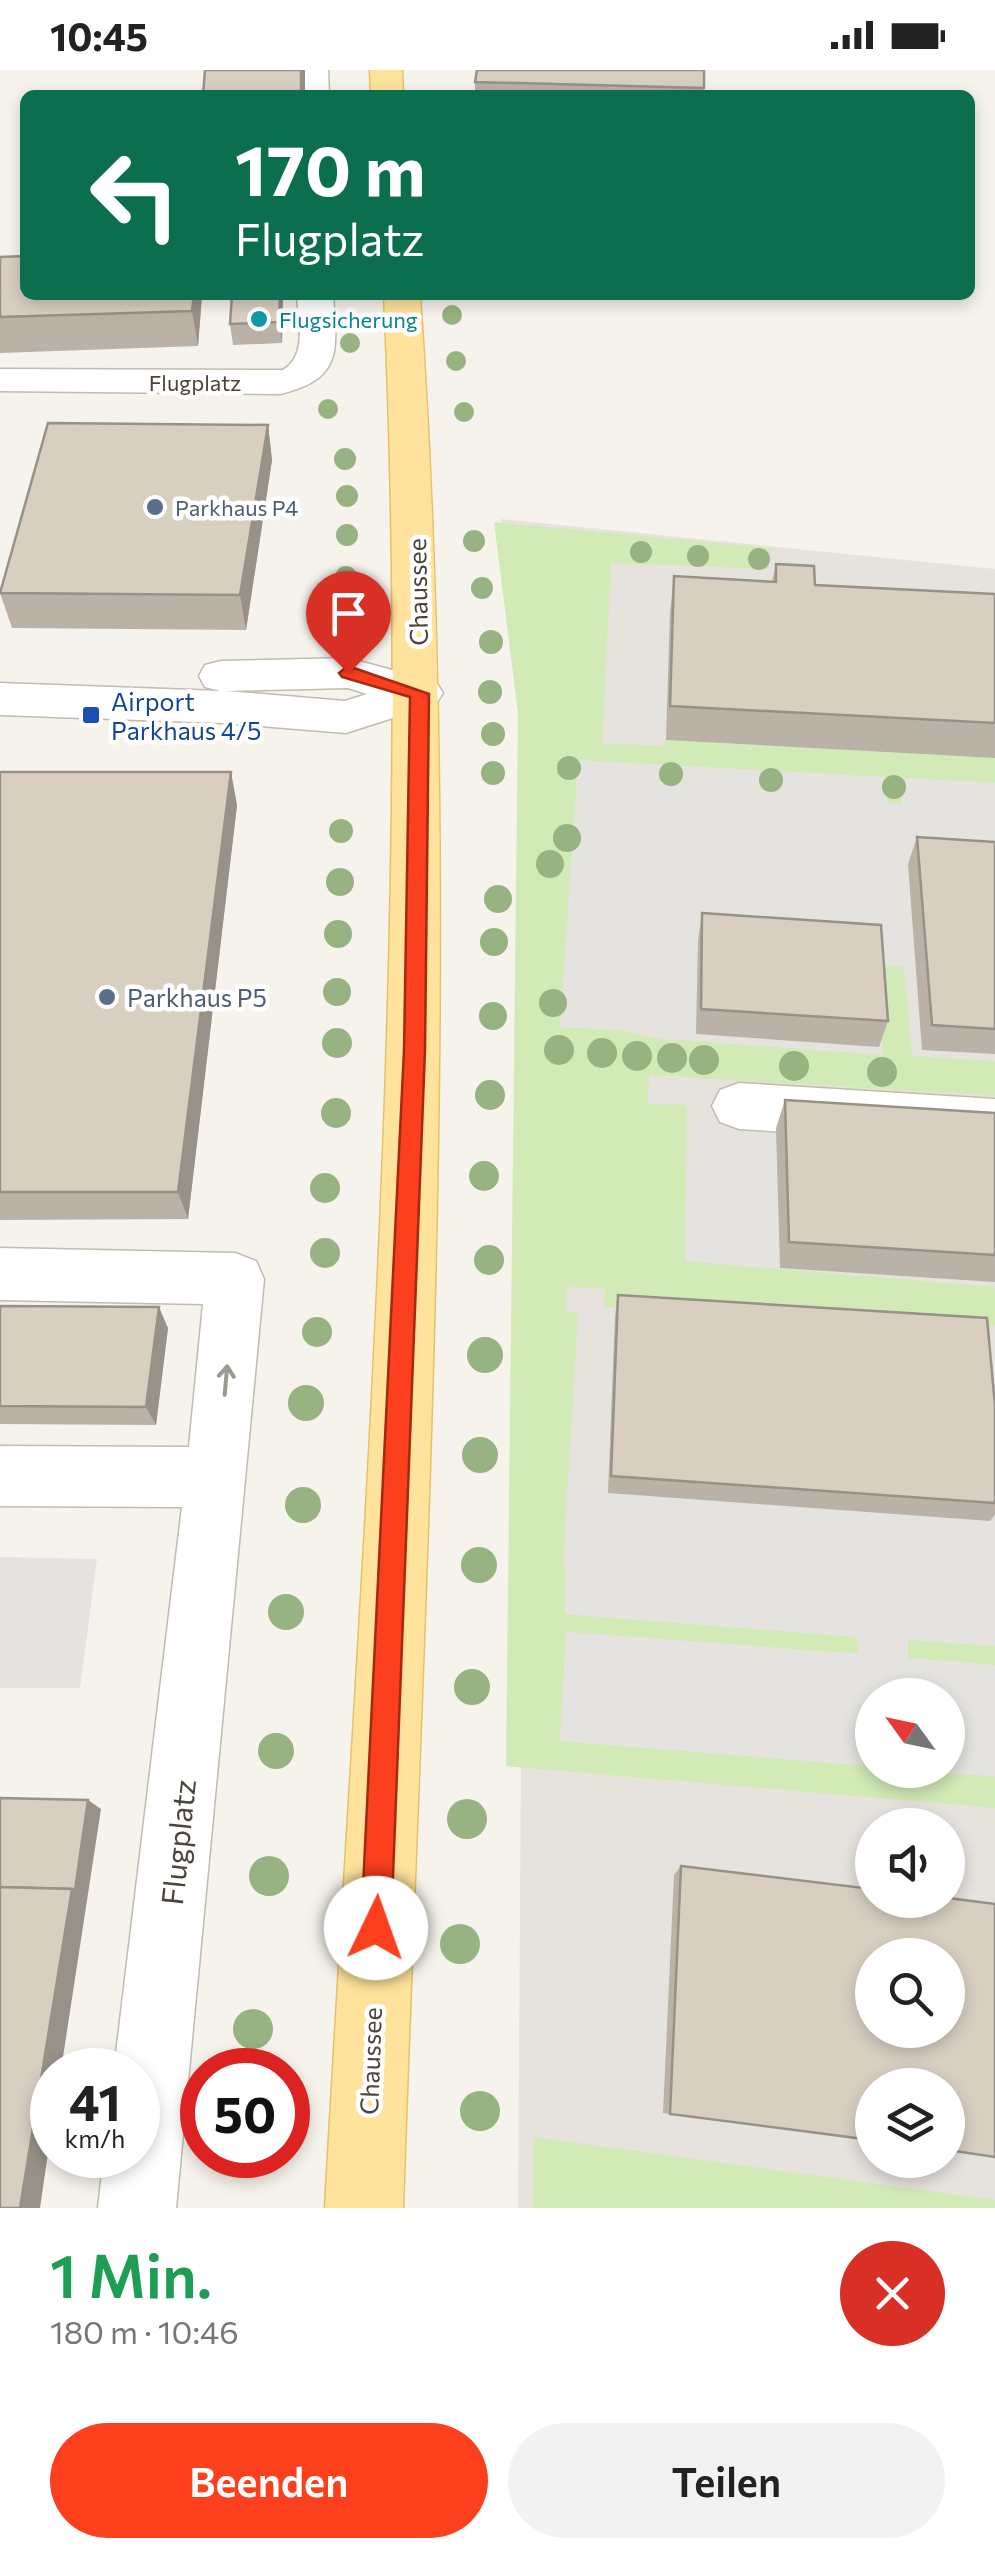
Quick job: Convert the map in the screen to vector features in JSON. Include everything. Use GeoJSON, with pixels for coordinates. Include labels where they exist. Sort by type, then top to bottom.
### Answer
{"type":"FeatureCollection","features":[{"type":"Feature","properties":{"kind":"main road","name":"Chaussee"},"geometry":{"type":"LineString","coordinates":[[364,2208],[414,1050],[420,694],[415,482],[402,300]]}},
{"type":"Feature","properties":{"kind":"street","name":"Flugplatz"},"geometry":{"type":"LineString","coordinates":[[0,380],[300,379],[311,371],[316,357],[315,300]]}},
{"type":"Feature","properties":{"kind":"street"},"geometry":{"type":"LineString","coordinates":[[0,362],[101,370],[131,382]]}},
{"type":"Feature","properties":{"kind":"street"},"geometry":{"type":"LineString","coordinates":[[0,680],[348,673],[420,694]]}},
{"type":"Feature","properties":{"kind":"street"},"geometry":{"type":"LineString","coordinates":[[0,699],[224,707],[346,717],[420,694]]}},
{"type":"Feature","properties":{"kind":"street"},"geometry":{"type":"LineString","coordinates":[[739,1106],[995,1122]]}},
{"type":"Feature","properties":{"kind":"street","name":"Flugplatz"},"geometry":{"type":"LineString","coordinates":[[0,1274],[235,1279],[137,2208]]}},
{"type":"Feature","properties":{"kind":"street"},"geometry":{"type":"LineString","coordinates":[[0,1476],[217,1477]]}},
{"type":"Feature","properties":{"kind":"shaded area"},"geometry":{"type":"Polygon","coordinates":[[[501,519],[995,569],[995,2208],[518,2208],[528,706],[501,519]]]}},
{"type":"Feature","properties":{"kind":"shaded area"},"geometry":{"type":"Polygon","coordinates":[[[578,760],[885,777],[899,952],[698,940],[696,1034],[560,1027],[578,760]]]}},
{"type":"Feature","properties":{"kind":"shaded area"},"geometry":{"type":"Polygon","coordinates":[[[900,778],[995,783],[995,865],[906,860],[900,778]]]}},
{"type":"Feature","properties":{"kind":"shaded area"},"geometry":{"type":"Polygon","coordinates":[[[687,1123],[776,1128],[780,1268],[685,1261],[687,1123]]]}},
{"type":"Feature","properties":{"kind":"shaded area"},"geometry":{"type":"Polygon","coordinates":[[[995,1474],[995,1646],[908,1640],[908,1658],[995,1665],[995,1776],[965,1773],[965,1678],[855,1678],[855,1765],[560,1741],[566,1632],[859,1654],[857,1637],[565,1614],[567,1489],[813,1507],[995,1474]]]}},
{"type":"Feature","properties":{"kind":"shaded area"},"geometry":{"type":"Polygon","coordinates":[[[0,1557],[97,1559],[80,1688],[0,1688],[0,1557]]]}},
{"type":"Feature","properties":{"kind":"green space"},"geometry":{"type":"Polygon","coordinates":[[[494,522],[769,548],[768,569],[611,563],[602,743],[665,746],[666,740],[995,758],[995,783],[900,778],[902,804],[887,803],[885,777],[560,1027],[620,1030],[661,1039],[883,1055],[878,965],[904,967],[912,1056],[995,1061],[995,1096],[649,1075],[648,1104],[687,1105],[685,1261],[995,1287],[995,1326],[604,1307],[605,1289],[567,1287],[566,1311],[578,1312],[563,1566],[568,1568],[565,1614],[858,1637],[859,1654],[567,1632],[560,1741],[855,1765],[855,1788],[965,1788],[965,1775],[995,1776],[995,1808],[506,1766],[518,713],[494,522]]]}},
{"type":"Feature","properties":{"kind":"green space"},"geometry":{"type":"Polygon","coordinates":[[[907,1639],[995,1646],[995,1665],[908,1658],[907,1639]]]}},
{"type":"Feature","properties":{"kind":"green space"},"geometry":{"type":"Polygon","coordinates":[[[534,2137],[995,2200],[995,2208],[533,2208],[534,2137]]]}},
{"type":"Feature","properties":{"kind":"building"},"geometry":{"type":"Polygon","coordinates":[[[205,70],[301,70],[301,90],[203,90],[205,70]]]}},
{"type":"Feature","properties":{"kind":"building"},"geometry":{"type":"Polygon","coordinates":[[[477,70],[704,70],[704,88],[475,82],[477,70]]]}},
{"type":"Feature","properties":{"kind":"building"},"geometry":{"type":"Polygon","coordinates":[[[20,256],[20,300],[193,300],[192,311],[0,317],[0,257],[20,256]]]}},
{"type":"Feature","properties":{"kind":"building"},"geometry":{"type":"Polygon","coordinates":[[[232,300],[280,300],[279,322],[230,324],[232,300]]]}},
{"type":"Feature","properties":{"kind":"building","name":"Parkhaus P4"},"geometry":{"type":"Polygon","coordinates":[[[48,423],[268,425],[240,595],[0,593],[48,423]]]}},
{"type":"Feature","properties":{"kind":"building"},"geometry":{"type":"Polygon","coordinates":[[[776,564],[814,566],[815,585],[995,594],[995,723],[670,706],[674,576],[776,582],[776,564]]]}},
{"type":"Feature","properties":{"kind":"building","name":"Parkhaus P5"},"geometry":{"type":"Polygon","coordinates":[[[0,772],[231,772],[178,1192],[0,1192],[0,772]]]}},
{"type":"Feature","properties":{"kind":"building"},"geometry":{"type":"Polygon","coordinates":[[[917,837],[995,842],[995,1029],[932,1025],[917,837]]]}},
{"type":"Feature","properties":{"kind":"building"},"geometry":{"type":"Polygon","coordinates":[[[702,913],[881,925],[888,1021],[701,1009],[702,913]]]}},
{"type":"Feature","properties":{"kind":"building"},"geometry":{"type":"Polygon","coordinates":[[[785,1100],[995,1113],[995,1255],[789,1242],[785,1100]]]}},
{"type":"Feature","properties":{"kind":"building"},"geometry":{"type":"Polygon","coordinates":[[[618,1295],[987,1318],[995,1406],[995,1503],[611,1476],[618,1295]]]}},
{"type":"Feature","properties":{"kind":"building"},"geometry":{"type":"Polygon","coordinates":[[[0,1306],[159,1307],[146,1407],[0,1406],[0,1306]]]}},
{"type":"Feature","properties":{"kind":"building"},"geometry":{"type":"Polygon","coordinates":[[[0,1798],[88,1800],[75,1890],[0,1887],[0,1798]]]}},
{"type":"Feature","properties":{"kind":"building"},"geometry":{"type":"Polygon","coordinates":[[[681,1866],[855,1887],[855,1918],[965,1918],[965,1900],[995,1904],[995,2157],[965,2153],[965,2068],[855,2068],[855,2138],[670,2114],[681,1866]]]}},
{"type":"Feature","properties":{"kind":"building"},"geometry":{"type":"Polygon","coordinates":[[[0,1887],[72,1889],[46,2048],[30,2048],[30,2147],[20,2208],[0,2208],[0,1887]]]}},
{"type":"Feature","properties":{"kind":"place","name":"Flugsicherung"},"geometry":{"type":"Point","coordinates":[259,319]}},
{"type":"Feature","properties":{"kind":"place","name":"Parkhaus P4"},"geometry":{"type":"Point","coordinates":[155,507]}},
{"type":"Feature","properties":{"kind":"place","name":"Airport Parkhaus 4/5"},"geometry":{"type":"Point","coordinates":[91,715]}},
{"type":"Feature","properties":{"kind":"place","name":"Parkhaus P5"},"geometry":{"type":"Point","coordinates":[107,997]}},
{"type":"Feature","properties":{"kind":"route"},"geometry":{"type":"LineString","coordinates":[[348,673],[420,694],[414,1050],[376,1928]]}}]}
